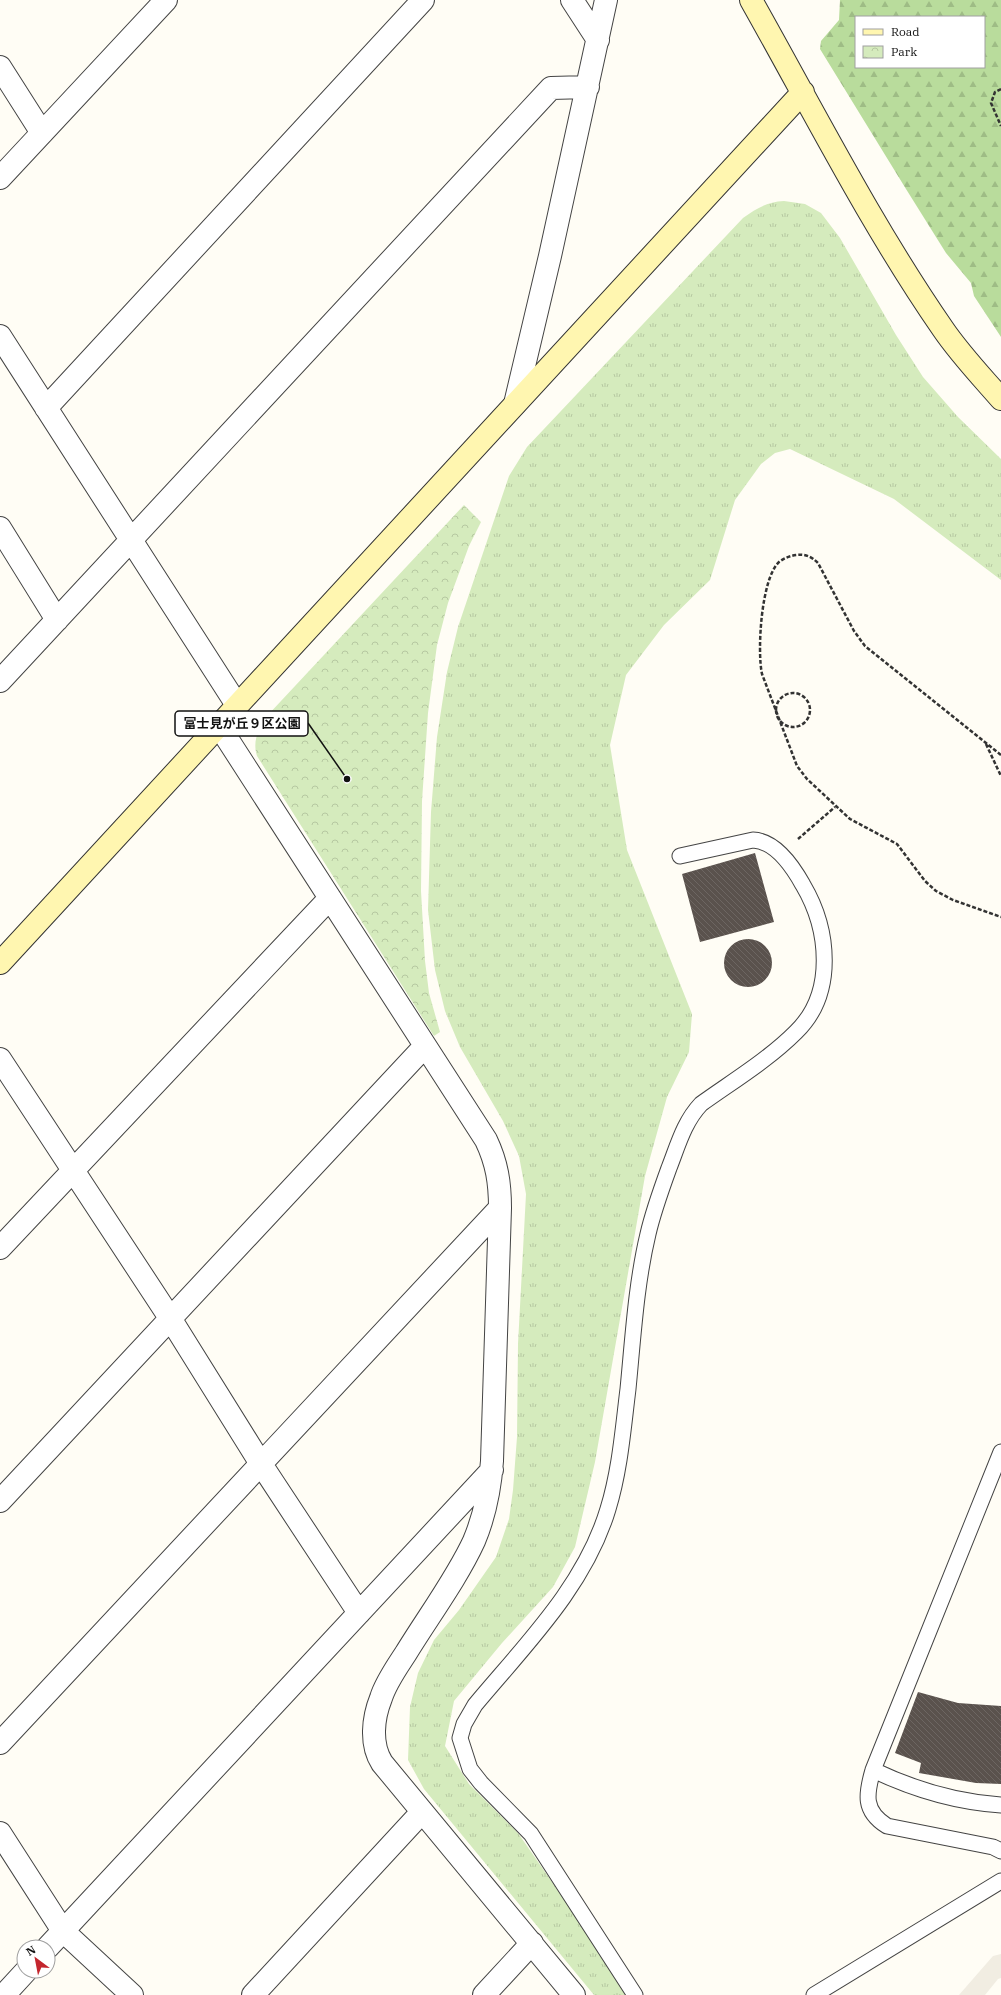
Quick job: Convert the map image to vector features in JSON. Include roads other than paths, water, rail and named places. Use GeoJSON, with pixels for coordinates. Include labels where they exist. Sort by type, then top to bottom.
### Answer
{"type":"FeatureCollection","features":[{"type":"Feature","properties":{"kind":"street"},"geometry":{"type":"LineString","coordinates":[[0,178],[166,0]]}},
{"type":"Feature","properties":{"kind":"street"},"geometry":{"type":"LineString","coordinates":[[46,408],[423,0]]}},
{"type":"Feature","properties":{"kind":"street"},"geometry":{"type":"LineString","coordinates":[[572,0],[598,40]]}},
{"type":"Feature","properties":{"kind":"street"},"geometry":{"type":"LineString","coordinates":[[515,404],[588,87],[606,0]]}},
{"type":"Feature","properties":{"kind":"street"},"geometry":{"type":"LineString","coordinates":[[751,0],[866,206],[920,294],[958,349],[1001,399]]}},
{"type":"Feature","properties":{"kind":"street"},"geometry":{"type":"LineString","coordinates":[[0,67],[42,132]]}},
{"type":"Feature","properties":{"kind":"street"},"geometry":{"type":"LineString","coordinates":[[0,681],[551,88],[588,87]]}},
{"type":"Feature","properties":{"kind":"street"},"geometry":{"type":"LineString","coordinates":[[0,963],[803,92]]}},
{"type":"Feature","properties":{"kind":"street"},"geometry":{"type":"LineString","coordinates":[[0,336],[237,705]]}},
{"type":"Feature","properties":{"kind":"street"},"geometry":{"type":"LineString","coordinates":[[0,528],[57,620]]}},
{"type":"Feature","properties":{"kind":"street"},"geometry":{"type":"LineString","coordinates":[[219,726],[494,1155],[499,1181],[500,1208],[492,1470],[486,1506],[473,1541],[386,1687],[377,1711],[374,1743],[376,1754],[422,1812],[574,1995]]}},
{"type":"Feature","properties":{"kind":"street"},"geometry":{"type":"LineString","coordinates":[[0,1248],[330,898]]}},
{"type":"Feature","properties":{"kind":"street"},"geometry":{"type":"LineString","coordinates":[[0,1501],[425,1046]]}},
{"type":"Feature","properties":{"kind":"street"},"geometry":{"type":"LineString","coordinates":[[0,1059],[170,1318],[261,1464],[359,1613]]}},
{"type":"Feature","properties":{"kind":"street"},"geometry":{"type":"LineString","coordinates":[[0,1743],[500,1208]]}},
{"type":"Feature","properties":{"kind":"street"},"geometry":{"type":"LineString","coordinates":[[56,1939],[492,1470]]}},
{"type":"Feature","properties":{"kind":"street"},"geometry":{"type":"LineString","coordinates":[[253,1995],[422,1812]]}},
{"type":"Feature","properties":{"kind":"street"},"geometry":{"type":"LineString","coordinates":[[0,1833],[63,1931],[132,1995]]}},
{"type":"Feature","properties":{"kind":"street"},"geometry":{"type":"LineString","coordinates":[[484,1995],[532,1943]]}},
{"type":"Feature","properties":{"kind":"street"},"geometry":{"type":"LineString","coordinates":[[4,1995],[19,1979]]}},
{"type":"Feature","properties":{"kind":"lane"},"geometry":{"type":"LineString","coordinates":[[635,1995],[531,1834],[481,1783],[470,1769],[460,1738],[464,1724],[475,1705],[565,1595],[597,1541],[616,1483],[622,1444],[639,1290],[647,1236],[656,1206],[683,1132],[692,1114],[701,1104],[782,1046],[797,1032],[809,1016],[817,999],[823,978],[825,958],[824,937],[808,894],[795,871],[781,854],[762,842],[753,840],[680,856]]}},
{"type":"Feature","properties":{"kind":"lane"},"geometry":{"type":"LineString","coordinates":[[1001,1452],[873,1770],[867,1797],[869,1807],[879,1821],[886,1826],[993,1847],[1001,1851]]}},
{"type":"Feature","properties":{"kind":"lane"},"geometry":{"type":"LineString","coordinates":[[873,1770],[904,1785],[935,1795],[964,1801],[1001,1805]]}},
{"type":"Feature","properties":{"kind":"lane"},"geometry":{"type":"LineString","coordinates":[[814,1995],[1001,1881]]}},
{"type":"Feature","properties":{"kind":"place","name":"富士見が丘９区公園"},"geometry":{"type":"Point","coordinates":[347,779]}}]}
